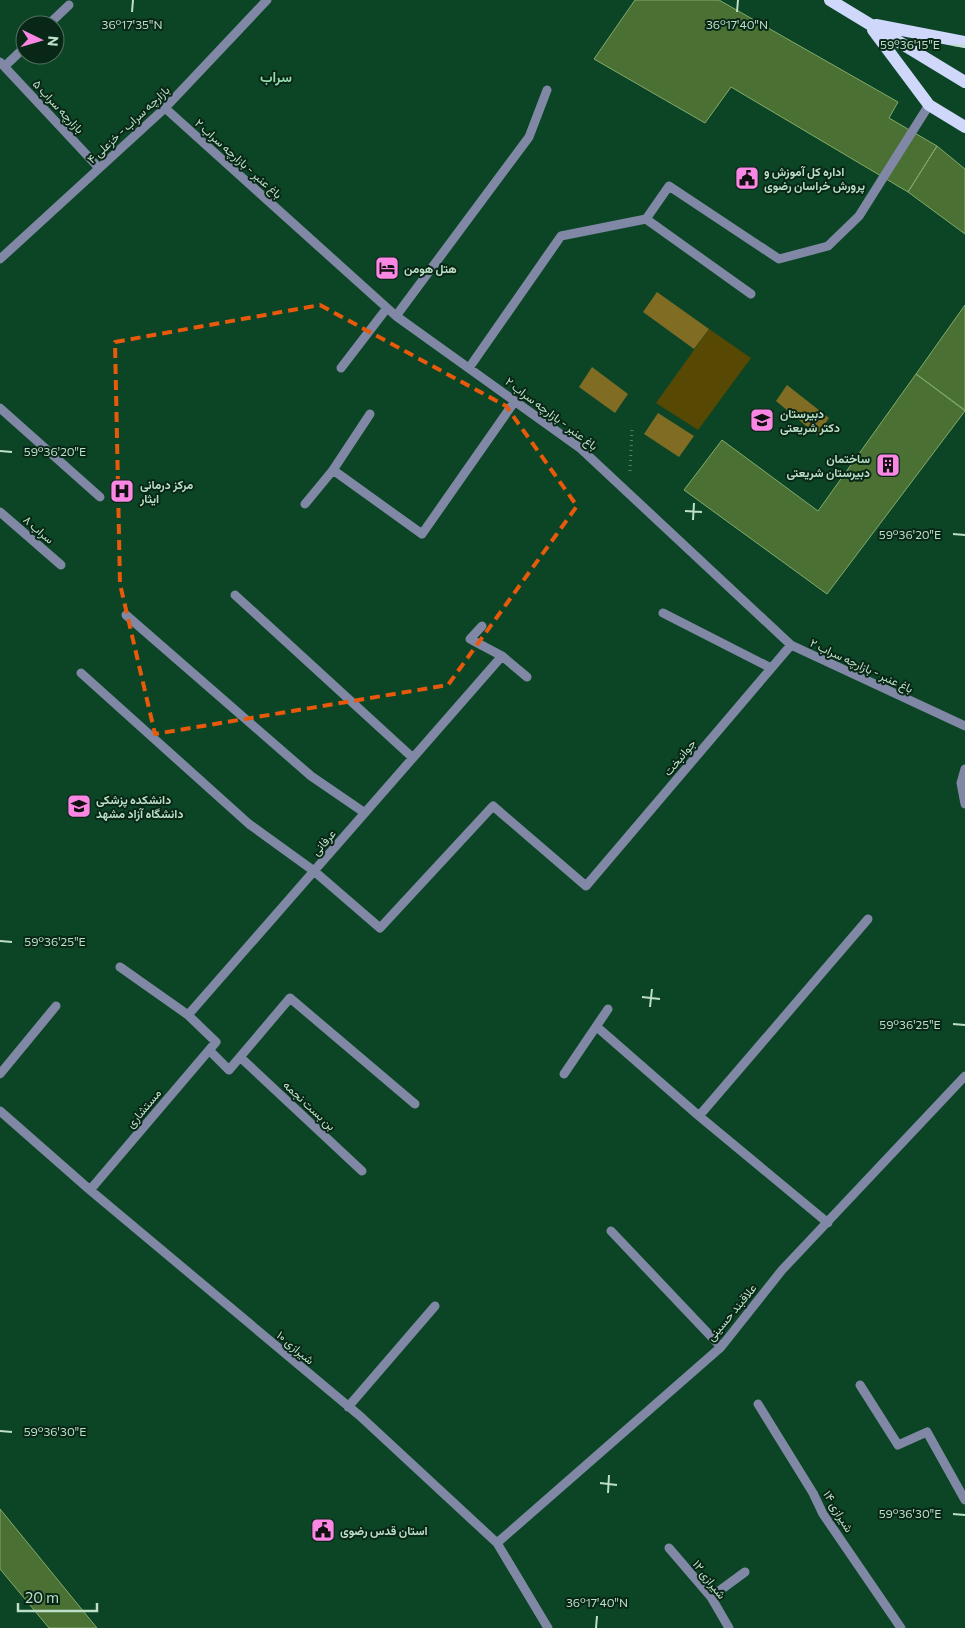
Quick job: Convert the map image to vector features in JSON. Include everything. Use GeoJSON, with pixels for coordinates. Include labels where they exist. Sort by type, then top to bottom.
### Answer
{"type":"FeatureCollection","features":[{"type":"Feature","properties":{"kind":"main road"},"geometry":{"type":"LineString","coordinates":[[830,0],[965,82]]}},
{"type":"Feature","properties":{"kind":"main road"},"geometry":{"type":"LineString","coordinates":[[869,24],[964,39]]}},
{"type":"Feature","properties":{"kind":"main road"},"geometry":{"type":"LineString","coordinates":[[869,24],[929,105],[965,127]]}},
{"type":"Feature","properties":{"kind":"street","name":"بازارچه سراب - خزعلی ۴"},"geometry":{"type":"LineString","coordinates":[[0,259],[165,108],[267,0]]}},
{"type":"Feature","properties":{"kind":"street"},"geometry":{"type":"LineString","coordinates":[[59,15],[69,6]]}},
{"type":"Feature","properties":{"kind":"street"},"geometry":{"type":"LineString","coordinates":[[2,64],[15,54]]}},
{"type":"Feature","properties":{"kind":"street","name":"بازارچه سراب ۵"},"geometry":{"type":"LineString","coordinates":[[2,64],[99,168]]}},
{"type":"Feature","properties":{"kind":"street"},"geometry":{"type":"LineString","coordinates":[[396,316],[528,137],[547,90]]}},
{"type":"Feature","properties":{"kind":"street"},"geometry":{"type":"LineString","coordinates":[[469,368],[561,236],[646,218],[669,186],[779,259],[828,246],[859,216],[929,105]]}},
{"type":"Feature","properties":{"kind":"street","name":"باغ عنبر - بازارچه سراب ۲"},"geometry":{"type":"LineString","coordinates":[[165,108],[396,316],[580,448],[791,645],[965,726]]}},
{"type":"Feature","properties":{"kind":"street"},"geometry":{"type":"LineString","coordinates":[[646,218],[751,294]]}},
{"type":"Feature","properties":{"kind":"street"},"geometry":{"type":"LineString","coordinates":[[342,368],[387,308]]}},
{"type":"Feature","properties":{"kind":"street"},"geometry":{"type":"LineString","coordinates":[[333,470],[422,534],[515,401]]}},
{"type":"Feature","properties":{"kind":"street"},"geometry":{"type":"LineString","coordinates":[[0,408],[100,497]]}},
{"type":"Feature","properties":{"kind":"street"},"geometry":{"type":"LineString","coordinates":[[305,504],[333,470],[370,414]]}},
{"type":"Feature","properties":{"kind":"street","name":"سراب ۸"},"geometry":{"type":"LineString","coordinates":[[0,512],[61,565]]}},
{"type":"Feature","properties":{"kind":"street"},"geometry":{"type":"LineString","coordinates":[[235,595],[413,758]]}},
{"type":"Feature","properties":{"kind":"street"},"geometry":{"type":"LineString","coordinates":[[663,613],[771,668]]}},
{"type":"Feature","properties":{"kind":"street"},"geometry":{"type":"LineString","coordinates":[[126,615],[312,776],[365,812]]}},
{"type":"Feature","properties":{"kind":"street"},"geometry":{"type":"LineString","coordinates":[[482,626],[470,639],[502,656],[527,677]]}},
{"type":"Feature","properties":{"kind":"street","name":"جوانبخت"},"geometry":{"type":"LineString","coordinates":[[314,870],[380,928],[493,806],[586,886],[791,645]]}},
{"type":"Feature","properties":{"kind":"street","name":"عرفانی"},"geometry":{"type":"LineString","coordinates":[[188,1015],[502,656]]}},
{"type":"Feature","properties":{"kind":"street"},"geometry":{"type":"LineString","coordinates":[[81,673],[249,824],[314,870]]}},
{"type":"Feature","properties":{"kind":"street"},"geometry":{"type":"LineString","coordinates":[[965,769],[961,783],[965,804]]}},
{"type":"Feature","properties":{"kind":"street"},"geometry":{"type":"LineString","coordinates":[[699,1116],[868,919]]}},
{"type":"Feature","properties":{"kind":"street"},"geometry":{"type":"LineString","coordinates":[[120,967],[188,1015]]}},
{"type":"Feature","properties":{"kind":"street"},"geometry":{"type":"LineString","coordinates":[[209,1050],[229,1070],[290,998],[415,1104]]}},
{"type":"Feature","properties":{"kind":"street"},"geometry":{"type":"LineString","coordinates":[[0,1074],[56,1006]]}},
{"type":"Feature","properties":{"kind":"street"},"geometry":{"type":"LineString","coordinates":[[564,1074],[608,1009]]}},
{"type":"Feature","properties":{"kind":"street","name":"مستشاری"},"geometry":{"type":"LineString","coordinates":[[90,1190],[216,1042],[188,1015]]}},
{"type":"Feature","properties":{"kind":"street"},"geometry":{"type":"LineString","coordinates":[[597,1027],[699,1116],[828,1223]]}},
{"type":"Feature","properties":{"kind":"street","name":"بن بست نجمه"},"geometry":{"type":"LineString","coordinates":[[240,1057],[362,1171]]}},
{"type":"Feature","properties":{"kind":"street","name":"علاقبند حسینی"},"geometry":{"type":"LineString","coordinates":[[497,1543],[721,1346],[782,1270],[964,1079]]}},
{"type":"Feature","properties":{"kind":"street","name":"شیرازی ۱۰"},"geometry":{"type":"LineString","coordinates":[[0,1111],[90,1190],[348,1407],[497,1543],[548,1628]]}},
{"type":"Feature","properties":{"kind":"street"},"geometry":{"type":"LineString","coordinates":[[610,1232],[721,1346]]}},
{"type":"Feature","properties":{"kind":"street"},"geometry":{"type":"LineString","coordinates":[[348,1407],[435,1306]]}},
{"type":"Feature","properties":{"kind":"street"},"geometry":{"type":"LineString","coordinates":[[860,1385],[898,1445],[926,1431],[965,1500]]}},
{"type":"Feature","properties":{"kind":"street","name":"شیرازی ۱۴"},"geometry":{"type":"LineString","coordinates":[[758,1404],[813,1493],[823,1514],[901,1628]]}},
{"type":"Feature","properties":{"kind":"street","name":"شیرازی ۱۲"},"geometry":{"type":"LineString","coordinates":[[669,1548],[710,1597],[728,1628]]}},
{"type":"Feature","properties":{"kind":"street"},"geometry":{"type":"LineString","coordinates":[[710,1597],[746,1572]]}},
{"type":"Feature","properties":{"kind":"path"},"geometry":{"type":"LineString","coordinates":[[621,486],[630,477],[632,429]]}},
{"type":"Feature","properties":{"kind":"highlighted area"},"geometry":{"type":"Polygon","coordinates":[[[320,305],[506,406],[577,506],[448,685],[155,734],[120,584],[115,342],[320,305]]]}},
{"type":"Feature","properties":{"kind":"shaded area"},"geometry":{"type":"Polygon","coordinates":[[[657,292],[709,329],[694,349],[643,312],[657,292]]]}},
{"type":"Feature","properties":{"kind":"shaded area"},"geometry":{"type":"Polygon","coordinates":[[[709,329],[751,358],[698,430],[656,403],[709,329]]]}},
{"type":"Feature","properties":{"kind":"shaded area"},"geometry":{"type":"Polygon","coordinates":[[[592,367],[628,394],[615,413],[579,387],[592,367]]]}},
{"type":"Feature","properties":{"kind":"shaded area"},"geometry":{"type":"Polygon","coordinates":[[[787,385],[829,418],[817,435],[776,401],[787,385]]]}},
{"type":"Feature","properties":{"kind":"shaded area"},"geometry":{"type":"Polygon","coordinates":[[[658,413],[694,436],[679,457],[644,434],[658,413]]]}},
{"type":"Feature","properties":{"kind":"building","name":"اداره کل آموزش و پرورش خراسان رضوی"},"geometry":{"type":"Polygon","coordinates":[[[635,0],[719,0],[898,102],[889,118],[937,146],[908,192],[731,87],[705,123],[594,59],[635,0]]]}},
{"type":"Feature","properties":{"kind":"building"},"geometry":{"type":"Polygon","coordinates":[[[937,146],[965,169],[965,234],[908,192],[937,146]]]}},
{"type":"Feature","properties":{"kind":"building"},"geometry":{"type":"Polygon","coordinates":[[[965,305],[965,410],[916,374],[965,305]]]}},
{"type":"Feature","properties":{"kind":"building","name":"ساختمان دبیرستان شریعتی"},"geometry":{"type":"Polygon","coordinates":[[[916,374],[965,411],[827,594],[684,490],[722,440],[818,511],[916,374]]]}},
{"type":"Feature","properties":{"kind":"building"},"geometry":{"type":"Polygon","coordinates":[[[0,1509],[97,1628],[49,1628],[0,1569],[0,1509]]]}},
{"type":"Feature","properties":{"kind":"place","name":"اداره کل آموزش و پرورش خراسان رضوی"},"geometry":{"type":"Point","coordinates":[747,178]}},
{"type":"Feature","properties":{"kind":"place","name":"هتل هومن"},"geometry":{"type":"Point","coordinates":[387,268]}},
{"type":"Feature","properties":{"kind":"place","name":"دبیرستان دکتر شریعتی"},"geometry":{"type":"Point","coordinates":[762,420]}},
{"type":"Feature","properties":{"kind":"place","name":"ساختمان دبیرستان شریعتی"},"geometry":{"type":"Point","coordinates":[888,465]}},
{"type":"Feature","properties":{"kind":"place","name":"مرکز درمانی ایثار"},"geometry":{"type":"Point","coordinates":[122,491]}},
{"type":"Feature","properties":{"kind":"place","name":"دانشکده پزشکی دانشگاه آزاد مشهد"},"geometry":{"type":"Point","coordinates":[79,806]}},
{"type":"Feature","properties":{"kind":"place","name":"استان قدس رضوی"},"geometry":{"type":"Point","coordinates":[323,1530]}},
{"type":"Feature","properties":{"kind":"district","name":"سراب"},"geometry":{"type":"Point","coordinates":[276,76]}}]}
